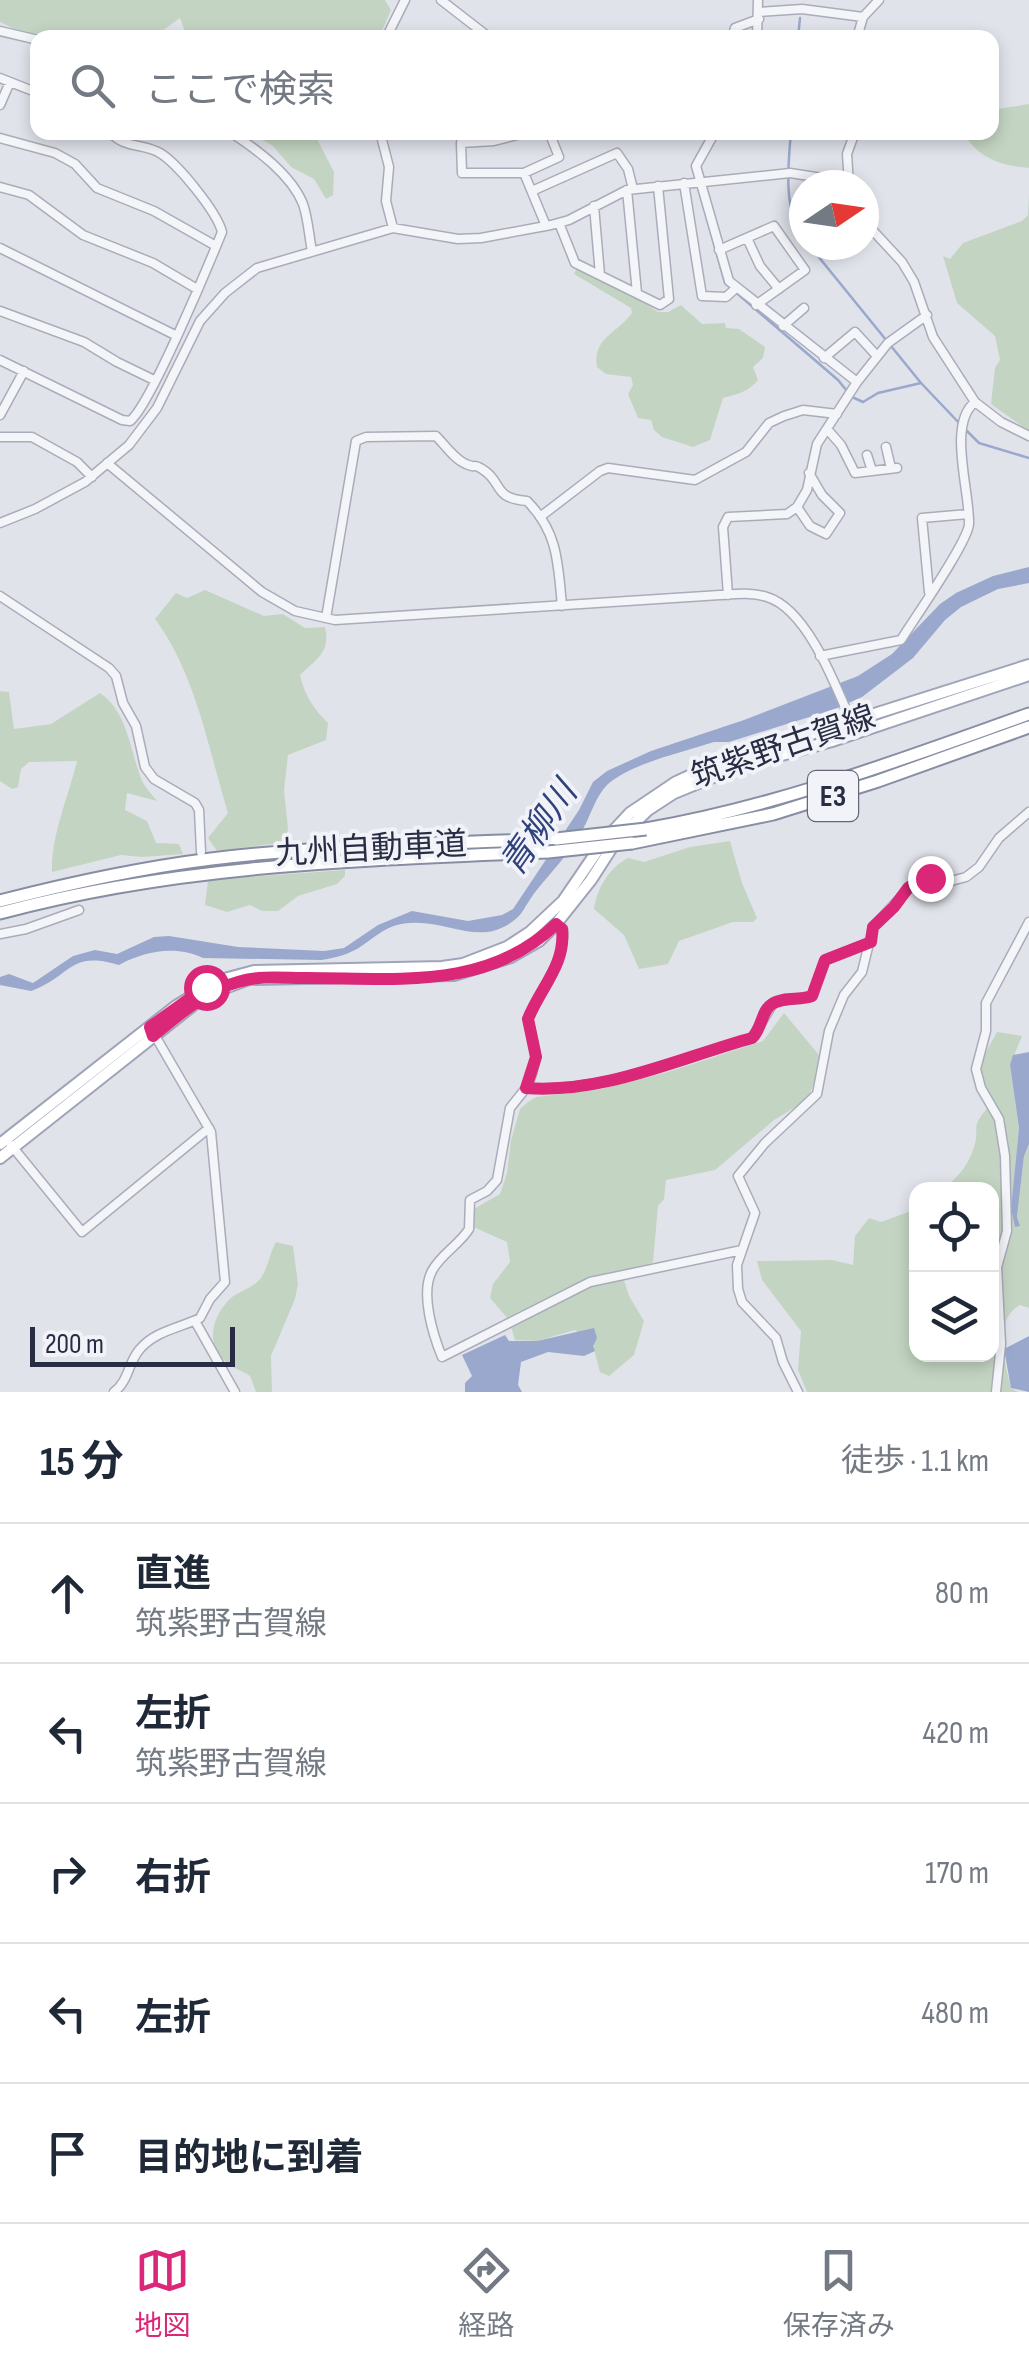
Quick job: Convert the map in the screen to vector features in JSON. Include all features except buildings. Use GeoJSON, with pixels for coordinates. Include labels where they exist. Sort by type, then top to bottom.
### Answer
{"type":"FeatureCollection","features":[{"type":"Feature","properties":{"kind":"highway","name":"九州自動車道"},"geometry":{"type":"LineString","coordinates":[[0,913],[208,861],[283,852],[556,839],[646,829],[735,812],[806,792],[1029,714]]}},
{"type":"Feature","properties":{"kind":"highway","name":"九州自動車道"},"geometry":{"type":"LineString","coordinates":[[208,861],[349,860],[548,852],[632,844],[773,814],[1029,727]]}},
{"type":"Feature","properties":{"kind":"highway","name":"九州自動車道"},"geometry":{"type":"LineString","coordinates":[[0,901],[129,872],[186,869]]}},
{"type":"Feature","properties":{"kind":"main road","name":"筑紫野古賀線"},"geometry":{"type":"LineString","coordinates":[[151,1031],[206,995],[234,983],[268,978],[454,975],[525,951],[556,924],[616,841],[660,800],[717,774],[1029,665]]}},
{"type":"Feature","properties":{"kind":"main road","name":"筑紫野古賀線"},"geometry":{"type":"LineString","coordinates":[[0,1158],[7,1144],[206,987],[237,974],[442,968],[483,958],[547,918],[575,886],[604,840],[647,799],[713,766],[1029,675]]}},
{"type":"Feature","properties":{"kind":"street"},"geometry":{"type":"LineString","coordinates":[[390,30],[405,0]]}},
{"type":"Feature","properties":{"kind":"street"},"geometry":{"type":"LineString","coordinates":[[441,0],[480,30]]}},
{"type":"Feature","properties":{"kind":"street"},"geometry":{"type":"LineString","coordinates":[[758,0],[758,30]]}},
{"type":"Feature","properties":{"kind":"street"},"geometry":{"type":"LineString","coordinates":[[837,0],[838,14]]}},
{"type":"Feature","properties":{"kind":"street"},"geometry":{"type":"LineString","coordinates":[[859,30],[863,17],[879,0]]}},
{"type":"Feature","properties":{"kind":"street"},"geometry":{"type":"LineString","coordinates":[[734,30],[759,15],[801,5],[863,17]]}},
{"type":"Feature","properties":{"kind":"street"},"geometry":{"type":"LineString","coordinates":[[0,31],[30,38]]}},
{"type":"Feature","properties":{"kind":"street"},"geometry":{"type":"LineString","coordinates":[[0,78],[30,90]]}},
{"type":"Feature","properties":{"kind":"street"},"geometry":{"type":"LineString","coordinates":[[0,105],[10,82]]}},
{"type":"Feature","properties":{"kind":"street"},"geometry":{"type":"LineString","coordinates":[[0,138],[55,152],[76,164],[97,188],[154,211],[216,246]]}},
{"type":"Feature","properties":{"kind":"street"},"geometry":{"type":"LineString","coordinates":[[0,360],[122,420],[130,421],[136,416],[222,232],[220,222],[169,160],[153,150],[119,140]]}},
{"type":"Feature","properties":{"kind":"street"},"geometry":{"type":"LineString","coordinates":[[242,140],[296,191],[304,206],[312,251]]}},
{"type":"Feature","properties":{"kind":"street"},"geometry":{"type":"LineString","coordinates":[[382,140],[389,167],[386,201],[393,228]]}},
{"type":"Feature","properties":{"kind":"street"},"geometry":{"type":"LineString","coordinates":[[498,140],[460,143],[462,173],[524,173],[560,157],[553,140]]}},
{"type":"Feature","properties":{"kind":"street"},"geometry":{"type":"LineString","coordinates":[[711,140],[696,166],[729,281],[857,382]]}},
{"type":"Feature","properties":{"kind":"street"},"geometry":{"type":"LineString","coordinates":[[848,170],[852,140]]}},
{"type":"Feature","properties":{"kind":"street"},"geometry":{"type":"LineString","coordinates":[[532,191],[617,154],[628,169],[636,293]]}},
{"type":"Feature","properties":{"kind":"street"},"geometry":{"type":"LineString","coordinates":[[524,173],[546,226]]}},
{"type":"Feature","properties":{"kind":"street"},"geometry":{"type":"LineString","coordinates":[[0,523],[36,509],[92,476],[129,444],[157,408],[200,322],[225,293],[257,268],[393,228],[481,238],[559,223],[630,190],[789,173]]}},
{"type":"Feature","properties":{"kind":"street"},"geometry":{"type":"LineString","coordinates":[[684,183],[702,296],[726,298],[735,289]]}},
{"type":"Feature","properties":{"kind":"street"},"geometry":{"type":"LineString","coordinates":[[559,223],[575,263],[660,305],[669,298],[658,186]]}},
{"type":"Feature","properties":{"kind":"street"},"geometry":{"type":"LineString","coordinates":[[0,188],[29,195],[83,234],[153,263],[197,288]]}},
{"type":"Feature","properties":{"kind":"street"},"geometry":{"type":"LineString","coordinates":[[594,206],[600,275]]}},
{"type":"Feature","properties":{"kind":"street"},"geometry":{"type":"LineString","coordinates":[[719,250],[774,226],[805,270],[756,305]]}},
{"type":"Feature","properties":{"kind":"street"},"geometry":{"type":"LineString","coordinates":[[879,237],[902,262],[933,337],[975,402],[1001,422],[1029,436]]}},
{"type":"Feature","properties":{"kind":"street"},"geometry":{"type":"LineString","coordinates":[[747,238],[760,266],[779,289]]}},
{"type":"Feature","properties":{"kind":"street"},"geometry":{"type":"LineString","coordinates":[[0,248],[175,334]]}},
{"type":"Feature","properties":{"kind":"street"},"geometry":{"type":"LineString","coordinates":[[783,326],[804,308]]}},
{"type":"Feature","properties":{"kind":"street"},"geometry":{"type":"LineString","coordinates":[[0,311],[84,342],[154,380]]}},
{"type":"Feature","properties":{"kind":"street"},"geometry":{"type":"LineString","coordinates":[[728,594],[724,527],[728,517],[787,514],[797,506],[806,490],[817,444],[857,382],[888,342],[927,315]]}},
{"type":"Feature","properties":{"kind":"street"},"geometry":{"type":"LineString","coordinates":[[824,358],[854,332],[877,356]]}},
{"type":"Feature","properties":{"kind":"street"},"geometry":{"type":"LineString","coordinates":[[0,415],[24,371]]}},
{"type":"Feature","properties":{"kind":"street"},"geometry":{"type":"LineString","coordinates":[[820,656],[901,640],[969,528],[961,425],[968,407],[975,402]]}},
{"type":"Feature","properties":{"kind":"street"},"geometry":{"type":"LineString","coordinates":[[540,517],[592,475],[608,468],[695,480],[746,452],[769,423],[803,410],[836,414]]}},
{"type":"Feature","properties":{"kind":"street"},"geometry":{"type":"LineString","coordinates":[[828,429],[842,445],[855,473],[894,468],[886,447]]}},
{"type":"Feature","properties":{"kind":"street"},"geometry":{"type":"LineString","coordinates":[[326,618],[353,453],[356,441],[366,437],[436,436],[463,464],[480,467],[492,477],[498,491],[512,500],[527,501],[557,546],[562,606]]}},
{"type":"Feature","properties":{"kind":"street"},"geometry":{"type":"LineString","coordinates":[[0,437],[32,437],[77,462],[92,476]]}},
{"type":"Feature","properties":{"kind":"street"},"geometry":{"type":"LineString","coordinates":[[868,454],[872,471]]}},
{"type":"Feature","properties":{"kind":"street"},"geometry":{"type":"LineString","coordinates":[[108,463],[262,592],[295,611],[326,618],[364,620],[728,594],[768,597],[788,608],[802,624],[853,728]]}},
{"type":"Feature","properties":{"kind":"street"},"geometry":{"type":"LineString","coordinates":[[797,506],[810,526],[826,534],[840,513],[822,494],[810,472]]}},
{"type":"Feature","properties":{"kind":"street"},"geometry":{"type":"LineString","coordinates":[[929,594],[922,518],[968,514]]}},
{"type":"Feature","properties":{"kind":"street"},"geometry":{"type":"LineString","coordinates":[[0,596],[110,668],[136,726],[145,767],[154,779],[195,803],[199,810],[208,861]]}},
{"type":"Feature","properties":{"kind":"street"},"geometry":{"type":"LineString","coordinates":[[798,1392],[776,1338],[742,1302],[738,1289],[737,1264],[755,1213],[738,1176],[756,1152],[817,1094],[829,1031],[844,996],[862,972],[873,927],[908,888],[923,878],[951,882],[966,877],[979,867],[999,838],[1029,812]]}},
{"type":"Feature","properties":{"kind":"street"},"geometry":{"type":"LineString","coordinates":[[0,934],[79,910]]}},
{"type":"Feature","properties":{"kind":"street"},"geometry":{"type":"LineString","coordinates":[[996,1392],[1001,1344],[997,1267],[1007,1231],[1004,1156],[998,1119],[981,1088],[976,1068],[986,1031],[986,1003],[1029,922]]}},
{"type":"Feature","properties":{"kind":"street"},"geometry":{"type":"LineString","coordinates":[[556,924],[562,929],[564,943],[544,994],[528,1019],[536,1057],[526,1088],[510,1108],[497,1180],[470,1200],[469,1229],[433,1268],[427,1283],[442,1357],[590,1282],[742,1250]]}},
{"type":"Feature","properties":{"kind":"street"},"geometry":{"type":"LineString","coordinates":[[526,1088],[557,1088],[644,1072],[752,1038],[774,1002],[812,996],[825,960],[871,942]]}},
{"type":"Feature","properties":{"kind":"street"},"geometry":{"type":"LineString","coordinates":[[114,1392],[121,1387],[138,1350],[162,1332],[196,1321],[225,1282],[208,1128],[151,1031]]}},
{"type":"Feature","properties":{"kind":"street"},"geometry":{"type":"LineString","coordinates":[[7,1144],[82,1232],[208,1128]]}},
{"type":"Feature","properties":{"kind":"street"},"geometry":{"type":"LineString","coordinates":[[196,1321],[234,1392]]}},
{"type":"Feature","properties":{"kind":"green space"},"geometry":{"type":"Polygon","coordinates":[[[0,0],[385,0],[391,10],[382,30],[184,30],[180,18],[164,30],[30,30],[30,37],[0,22],[0,0]]]}},
{"type":"Feature","properties":{"kind":"green space"},"geometry":{"type":"Polygon","coordinates":[[[1029,104],[1029,168],[995,161],[968,140],[999,140],[999,109],[1029,104]]]}},
{"type":"Feature","properties":{"kind":"green space"},"geometry":{"type":"Polygon","coordinates":[[[263,140],[318,140],[334,172],[333,195],[326,199],[314,179],[291,167],[263,140]]]}},
{"type":"Feature","properties":{"kind":"green space"},"geometry":{"type":"Polygon","coordinates":[[[1029,193],[1029,431],[991,404],[995,368],[1000,360],[995,336],[957,303],[943,256],[950,259],[963,243],[1022,221],[1028,215],[1029,193]]]}},
{"type":"Feature","properties":{"kind":"green space"},"geometry":{"type":"Polygon","coordinates":[[[578,266],[658,312],[681,305],[702,324],[725,323],[726,328],[739,329],[765,347],[763,358],[753,367],[758,380],[746,390],[723,398],[710,440],[693,447],[662,437],[651,420],[638,418],[628,394],[633,385],[631,377],[606,374],[597,367],[602,342],[632,313],[631,308],[574,274],[578,266]]]}},
{"type":"Feature","properties":{"kind":"green space"},"geometry":{"type":"Polygon","coordinates":[[[205,590],[264,616],[283,614],[305,628],[325,627],[324,649],[300,675],[310,701],[328,723],[326,740],[288,755],[284,791],[286,842],[217,851],[208,838],[228,813],[191,687],[155,619],[176,593],[187,598],[205,590]]]}},
{"type":"Feature","properties":{"kind":"green space"},"geometry":{"type":"Polygon","coordinates":[[[0,691],[9,692],[14,729],[51,724],[100,693],[109,701],[122,721],[142,781],[157,801],[127,793],[125,810],[147,821],[156,843],[179,844],[183,854],[121,855],[52,872],[57,830],[77,761],[29,762],[21,769],[18,787],[12,789],[0,781],[0,691]]]}},
{"type":"Feature","properties":{"kind":"green space"},"geometry":{"type":"Polygon","coordinates":[[[730,841],[757,918],[679,941],[668,964],[639,969],[624,935],[594,909],[605,879],[628,858],[644,862],[690,847],[730,841]]]}},
{"type":"Feature","properties":{"kind":"green space"},"geometry":{"type":"Polygon","coordinates":[[[345,870],[337,884],[298,896],[278,911],[262,911],[250,905],[227,912],[205,905],[208,881],[345,870]]]}},
{"type":"Feature","properties":{"kind":"green space"},"geometry":{"type":"Polygon","coordinates":[[[784,1013],[819,1055],[807,1100],[774,1120],[715,1170],[666,1180],[664,1199],[658,1206],[653,1262],[623,1277],[644,1321],[634,1355],[609,1376],[600,1372],[593,1346],[575,1330],[537,1341],[515,1340],[509,1320],[490,1298],[493,1284],[510,1262],[507,1242],[471,1226],[474,1209],[500,1194],[520,1109],[536,1097],[597,1090],[763,1041],[784,1013]]]}},
{"type":"Feature","properties":{"kind":"green space"},"geometry":{"type":"Polygon","coordinates":[[[997,1032],[1022,1036],[1010,1065],[1019,1128],[1011,1208],[1019,1225],[1024,1156],[1029,1144],[1029,1308],[1020,1305],[1011,1312],[1003,1331],[1011,1388],[1018,1392],[807,1392],[798,1370],[801,1331],[762,1280],[757,1261],[832,1260],[853,1265],[855,1236],[869,1218],[881,1222],[909,1212],[909,1362],[999,1362],[999,1182],[951,1182],[968,1161],[977,1124],[990,1105],[978,1066],[997,1032]]]}},
{"type":"Feature","properties":{"kind":"green space"},"geometry":{"type":"Polygon","coordinates":[[[276,1242],[293,1246],[298,1284],[271,1356],[272,1392],[256,1392],[250,1376],[231,1366],[216,1350],[214,1325],[227,1302],[260,1279],[276,1242]]]}},
{"type":"Feature","properties":{"kind":"water"},"geometry":{"type":"Polygon","coordinates":[[[1029,567],[1029,583],[998,589],[961,607],[913,658],[862,697],[729,742],[714,742],[659,759],[618,777],[600,795],[566,855],[519,916],[505,926],[479,932],[425,923],[396,925],[348,953],[321,960],[203,958],[161,951],[119,965],[103,961],[80,963],[31,991],[0,985],[0,977],[9,974],[33,983],[73,956],[95,950],[117,954],[154,937],[238,947],[324,951],[344,948],[378,925],[412,911],[468,921],[502,915],[513,909],[579,810],[593,782],[607,771],[651,751],[858,676],[892,654],[940,604],[956,593],[993,576],[1029,567]]]}},
{"type":"Feature","properties":{"kind":"water"},"geometry":{"type":"Polygon","coordinates":[[[1029,1052],[1029,1144],[1017,1217],[1020,1226],[1015,1227],[1011,1208],[1019,1128],[1010,1065],[1013,1055],[1029,1052]]]}},
{"type":"Feature","properties":{"kind":"water"},"geometry":{"type":"Polygon","coordinates":[[[594,1328],[595,1351],[584,1356],[548,1352],[521,1362],[518,1385],[522,1392],[465,1392],[465,1383],[472,1376],[462,1355],[505,1335],[509,1341],[537,1341],[594,1328]]]}},
{"type":"Feature","properties":{"kind":"water"},"geometry":{"type":"Polygon","coordinates":[[[1029,1336],[1029,1392],[1011,1388],[1004,1349],[1029,1336]]]}},
{"type":"Feature","properties":{"kind":"waterway"},"geometry":{"type":"LineString","coordinates":[[799,30],[800,18]]}},
{"type":"Feature","properties":{"kind":"waterway"},"geometry":{"type":"LineString","coordinates":[[706,140],[692,165],[725,283],[847,391]]}},
{"type":"Feature","properties":{"kind":"waterway"},"geometry":{"type":"LineString","coordinates":[[789,188],[790,140]]}},
{"type":"Feature","properties":{"kind":"waterway"},"geometry":{"type":"LineString","coordinates":[[821,260],[921,383]]}},
{"type":"Feature","properties":{"kind":"waterway"},"geometry":{"type":"LineString","coordinates":[[852,397],[863,402],[878,393],[921,383],[961,425]]}},
{"type":"Feature","properties":{"kind":"waterway"},"geometry":{"type":"LineString","coordinates":[[967,431],[979,443],[1029,458]]}},
{"type":"Feature","properties":{"kind":"route"},"geometry":{"type":"LineString","coordinates":[[206,987],[150,1027],[153,1036],[206,995],[234,983],[268,978],[454,975],[525,951],[556,924],[562,929],[564,943],[544,994],[528,1019],[536,1057],[526,1088],[557,1088],[644,1072],[756,1036],[767,1008],[774,1002],[812,996],[825,960],[871,942],[873,927],[908,888],[916,881],[930,878]]}},
{"type":"Feature","properties":{"kind":"water label","name":"青柳川"},"geometry":{"type":"Point","coordinates":[538,828]}}]}
